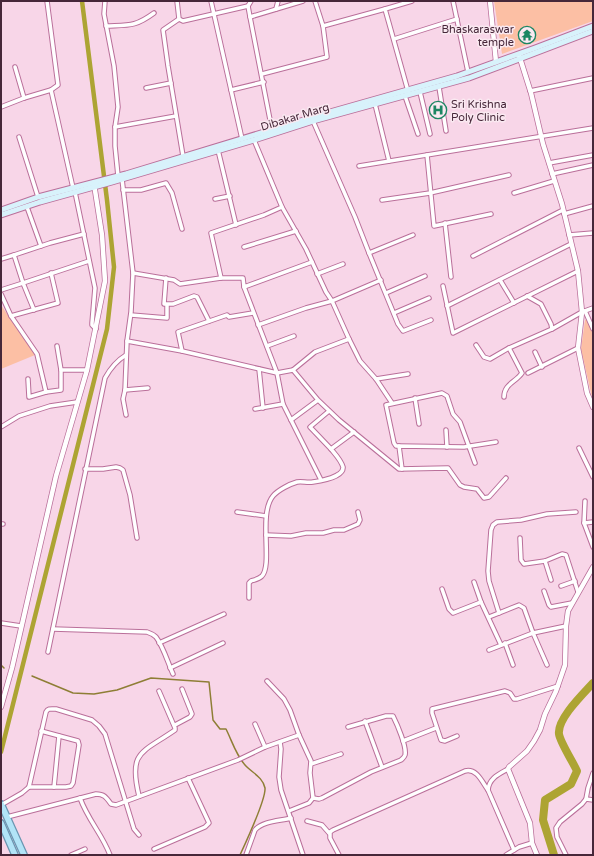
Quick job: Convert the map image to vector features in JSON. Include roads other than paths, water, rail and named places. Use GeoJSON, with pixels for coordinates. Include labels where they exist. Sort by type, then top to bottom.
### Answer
{"type":"FeatureCollection","features":[{"type":"Feature","properties":{"kind":"main road","name":"Dibakar Marg"},"geometry":{"type":"LineString","coordinates":[[1,210],[38,197],[97,184],[183,156],[248,140],[272,130],[330,112],[407,93],[420,92],[469,78],[593,26]]}},
{"type":"Feature","properties":{"kind":"main road","name":"Dibakar Marg"},"geometry":{"type":"LineString","coordinates":[[120,177],[375,104],[496,62],[520,57],[593,31]]}},
{"type":"Feature","properties":{"kind":"main road","name":"Dibakar Marg"},"geometry":{"type":"LineString","coordinates":[[1,216],[74,190]]}},
{"type":"Feature","properties":{"kind":"main road"},"geometry":{"type":"LineString","coordinates":[[1,805],[24,855]]}},
{"type":"Feature","properties":{"kind":"main road"},"geometry":{"type":"LineString","coordinates":[[1,823],[15,855]]}},
{"type":"Feature","properties":{"kind":"street"},"geometry":{"type":"LineString","coordinates":[[1,107],[51,90],[58,85],[47,1]]}},
{"type":"Feature","properties":{"kind":"street"},"geometry":{"type":"LineString","coordinates":[[105,1],[104,14],[114,66],[118,107],[115,127],[115,146],[120,177],[124,190],[133,272],[131,315],[127,341],[125,390],[123,399],[126,415]]}},
{"type":"Feature","properties":{"kind":"street"},"geometry":{"type":"LineString","coordinates":[[177,1],[179,19]]}},
{"type":"Feature","properties":{"kind":"street"},"geometry":{"type":"LineString","coordinates":[[211,1],[231,90],[248,140],[332,301],[360,361],[376,379],[392,403]]}},
{"type":"Feature","properties":{"kind":"street"},"geometry":{"type":"LineString","coordinates":[[251,1],[248,6],[248,12],[264,82],[272,130]]}},
{"type":"Feature","properties":{"kind":"street"},"geometry":{"type":"LineString","coordinates":[[276,9],[278,1]]}},
{"type":"Feature","properties":{"kind":"street"},"geometry":{"type":"LineString","coordinates":[[250,17],[301,1]]}},
{"type":"Feature","properties":{"kind":"street"},"geometry":{"type":"LineString","coordinates":[[262,74],[327,57],[323,26],[315,1]]}},
{"type":"Feature","properties":{"kind":"street"},"geometry":{"type":"LineString","coordinates":[[323,26],[412,1]]}},
{"type":"Feature","properties":{"kind":"street"},"geometry":{"type":"LineString","coordinates":[[453,1],[468,72]]}},
{"type":"Feature","properties":{"kind":"street"},"geometry":{"type":"LineString","coordinates":[[490,1],[496,62]]}},
{"type":"Feature","properties":{"kind":"street"},"geometry":{"type":"LineString","coordinates":[[179,19],[183,21],[248,6]]}},
{"type":"Feature","properties":{"kind":"street"},"geometry":{"type":"LineString","coordinates":[[385,9],[418,134]]}},
{"type":"Feature","properties":{"kind":"street"},"geometry":{"type":"LineString","coordinates":[[106,26],[130,25],[142,22],[154,13]]}},
{"type":"Feature","properties":{"kind":"street"},"geometry":{"type":"LineString","coordinates":[[179,19],[163,30],[170,83],[183,156]]}},
{"type":"Feature","properties":{"kind":"street"},"geometry":{"type":"LineString","coordinates":[[394,39],[457,19]]}},
{"type":"Feature","properties":{"kind":"street"},"geometry":{"type":"LineString","coordinates":[[520,57],[541,137],[570,235],[578,271],[584,312],[578,348],[588,393],[593,407]]}},
{"type":"Feature","properties":{"kind":"street"},"geometry":{"type":"LineString","coordinates":[[14,67],[24,98]]}},
{"type":"Feature","properties":{"kind":"street"},"geometry":{"type":"LineString","coordinates":[[530,91],[593,78]]}},
{"type":"Feature","properties":{"kind":"street"},"geometry":{"type":"LineString","coordinates":[[231,90],[264,82]]}},
{"type":"Feature","properties":{"kind":"street"},"geometry":{"type":"LineString","coordinates":[[146,88],[170,83]]}},
{"type":"Feature","properties":{"kind":"street"},"geometry":{"type":"LineString","coordinates":[[439,87],[446,131]]}},
{"type":"Feature","properties":{"kind":"street"},"geometry":{"type":"LineString","coordinates":[[51,90],[95,288],[92,324],[96,328]]}},
{"type":"Feature","properties":{"kind":"street"},"geometry":{"type":"LineString","coordinates":[[420,92],[430,134]]}},
{"type":"Feature","properties":{"kind":"street"},"geometry":{"type":"LineString","coordinates":[[375,104],[389,161]]}},
{"type":"Feature","properties":{"kind":"street"},"geometry":{"type":"LineString","coordinates":[[115,127],[176,116]]}},
{"type":"Feature","properties":{"kind":"street"},"geometry":{"type":"LineString","coordinates":[[313,121],[355,217],[394,314],[403,331],[431,320]]}},
{"type":"Feature","properties":{"kind":"street"},"geometry":{"type":"LineString","coordinates":[[359,166],[593,128]]}},
{"type":"Feature","properties":{"kind":"street"},"geometry":{"type":"LineString","coordinates":[[19,137],[38,197]]}},
{"type":"Feature","properties":{"kind":"street"},"geometry":{"type":"LineString","coordinates":[[218,150],[236,225]]}},
{"type":"Feature","properties":{"kind":"street"},"geometry":{"type":"LineString","coordinates":[[427,155],[434,226],[491,214]]}},
{"type":"Feature","properties":{"kind":"street"},"geometry":{"type":"LineString","coordinates":[[549,163],[593,155]]}},
{"type":"Feature","properties":{"kind":"street"},"geometry":{"type":"LineString","coordinates":[[552,174],[593,165]]}},
{"type":"Feature","properties":{"kind":"street"},"geometry":{"type":"LineString","coordinates":[[382,200],[430,193],[509,175]]}},
{"type":"Feature","properties":{"kind":"street"},"geometry":{"type":"LineString","coordinates":[[514,193],[554,181]]}},
{"type":"Feature","properties":{"kind":"street"},"geometry":{"type":"LineString","coordinates":[[124,190],[141,190],[166,183],[172,193],[182,228]]}},
{"type":"Feature","properties":{"kind":"street"},"geometry":{"type":"LineString","coordinates":[[1,707],[56,476],[87,370],[105,281],[97,184]]}},
{"type":"Feature","properties":{"kind":"street"},"geometry":{"type":"LineString","coordinates":[[215,199],[230,196]]}},
{"type":"Feature","properties":{"kind":"street"},"geometry":{"type":"LineString","coordinates":[[27,206],[42,246]]}},
{"type":"Feature","properties":{"kind":"street"},"geometry":{"type":"LineString","coordinates":[[473,256],[563,212],[593,206]]}},
{"type":"Feature","properties":{"kind":"street"},"geometry":{"type":"LineString","coordinates":[[221,278],[211,233],[282,207]]}},
{"type":"Feature","properties":{"kind":"street"},"geometry":{"type":"LineString","coordinates":[[445,223],[451,277]]}},
{"type":"Feature","properties":{"kind":"street"},"geometry":{"type":"LineString","coordinates":[[244,247],[296,231]]}},
{"type":"Feature","properties":{"kind":"street"},"geometry":{"type":"LineString","coordinates":[[570,235],[593,233]]}},
{"type":"Feature","properties":{"kind":"street"},"geometry":{"type":"LineString","coordinates":[[1,259],[84,234]]}},
{"type":"Feature","properties":{"kind":"street"},"geometry":{"type":"LineString","coordinates":[[369,253],[413,235]]}},
{"type":"Feature","properties":{"kind":"street"},"geometry":{"type":"LineString","coordinates":[[447,306],[572,244]]}},
{"type":"Feature","properties":{"kind":"street"},"geometry":{"type":"LineString","coordinates":[[14,255],[34,310]]}},
{"type":"Feature","properties":{"kind":"street"},"geometry":{"type":"LineString","coordinates":[[1,290],[89,261]]}},
{"type":"Feature","properties":{"kind":"street"},"geometry":{"type":"LineString","coordinates":[[244,287],[312,262]]}},
{"type":"Feature","properties":{"kind":"street"},"geometry":{"type":"LineString","coordinates":[[318,274],[344,264]]}},
{"type":"Feature","properties":{"kind":"street"},"geometry":{"type":"LineString","coordinates":[[443,286],[453,333],[578,271]]}},
{"type":"Feature","properties":{"kind":"street"},"geometry":{"type":"LineString","coordinates":[[133,272],[174,280],[180,284],[221,278],[243,278],[244,287],[253,313],[277,373],[284,404],[321,480]]}},
{"type":"Feature","properties":{"kind":"street"},"geometry":{"type":"LineString","coordinates":[[11,316],[58,303],[52,273]]}},
{"type":"Feature","properties":{"kind":"street"},"geometry":{"type":"LineString","coordinates":[[386,294],[425,276]]}},
{"type":"Feature","properties":{"kind":"street"},"geometry":{"type":"LineString","coordinates":[[131,315],[167,318],[167,305],[164,304],[166,278]]}},
{"type":"Feature","properties":{"kind":"street"},"geometry":{"type":"LineString","coordinates":[[258,324],[332,301],[381,280]]}},
{"type":"Feature","properties":{"kind":"street"},"geometry":{"type":"LineString","coordinates":[[500,280],[514,303]]}},
{"type":"Feature","properties":{"kind":"street"},"geometry":{"type":"LineString","coordinates":[[1,294],[11,316],[37,354],[46,392]]}},
{"type":"Feature","properties":{"kind":"street"},"geometry":{"type":"LineString","coordinates":[[167,305],[194,296],[197,297],[209,321]]}},
{"type":"Feature","properties":{"kind":"street"},"geometry":{"type":"LineString","coordinates":[[527,296],[541,304],[552,324],[552,329]]}},
{"type":"Feature","properties":{"kind":"street"},"geometry":{"type":"LineString","coordinates":[[394,314],[429,298]]}},
{"type":"Feature","properties":{"kind":"street"},"geometry":{"type":"LineString","coordinates":[[476,345],[484,357],[487,359],[493,358],[509,348],[552,329],[593,308]]}},
{"type":"Feature","properties":{"kind":"street"},"geometry":{"type":"LineString","coordinates":[[584,312],[593,328]]}},
{"type":"Feature","properties":{"kind":"street"},"geometry":{"type":"LineString","coordinates":[[182,351],[178,332],[226,315],[229,316],[253,313]]}},
{"type":"Feature","properties":{"kind":"street"},"geometry":{"type":"LineString","coordinates":[[267,346],[294,336]]}},
{"type":"Feature","properties":{"kind":"street"},"geometry":{"type":"LineString","coordinates":[[127,341],[182,351],[277,373],[293,370],[315,352],[349,339]]}},
{"type":"Feature","properties":{"kind":"street"},"geometry":{"type":"LineString","coordinates":[[28,380],[29,397],[46,392],[61,390],[61,370],[57,346]]}},
{"type":"Feature","properties":{"kind":"street"},"geometry":{"type":"LineString","coordinates":[[504,397],[504,393],[510,383],[522,373],[509,348]]}},
{"type":"Feature","properties":{"kind":"street"},"geometry":{"type":"LineString","coordinates":[[528,373],[578,348]]}},
{"type":"Feature","properties":{"kind":"street"},"geometry":{"type":"LineString","coordinates":[[535,352],[542,367]]}},
{"type":"Feature","properties":{"kind":"street"},"geometry":{"type":"LineString","coordinates":[[48,652],[105,378],[119,360],[126,356]]}},
{"type":"Feature","properties":{"kind":"street"},"geometry":{"type":"LineString","coordinates":[[259,369],[263,408]]}},
{"type":"Feature","properties":{"kind":"street"},"geometry":{"type":"LineString","coordinates":[[61,370],[87,370]]}},
{"type":"Feature","properties":{"kind":"street"},"geometry":{"type":"LineString","coordinates":[[293,370],[318,400],[397,468],[448,468],[460,484],[464,487],[477,489],[484,498],[489,497],[506,478]]}},
{"type":"Feature","properties":{"kind":"street"},"geometry":{"type":"LineString","coordinates":[[376,379],[408,374]]}},
{"type":"Feature","properties":{"kind":"street"},"geometry":{"type":"LineString","coordinates":[[125,390],[148,388]]}},
{"type":"Feature","properties":{"kind":"street"},"geometry":{"type":"LineString","coordinates":[[475,463],[470,446],[460,422],[451,411],[445,394],[442,393],[415,398],[388,404],[386,406],[394,443],[396,446],[447,447],[470,446],[496,442]]}},
{"type":"Feature","properties":{"kind":"street"},"geometry":{"type":"LineString","coordinates":[[415,398],[419,424]]}},
{"type":"Feature","properties":{"kind":"street"},"geometry":{"type":"LineString","coordinates":[[291,420],[318,400]]}},
{"type":"Feature","properties":{"kind":"street"},"geometry":{"type":"LineString","coordinates":[[1,427],[19,416],[50,406],[77,402]]}},
{"type":"Feature","properties":{"kind":"street"},"geometry":{"type":"LineString","coordinates":[[255,409],[284,404]]}},
{"type":"Feature","properties":{"kind":"street"},"geometry":{"type":"LineString","coordinates":[[249,598],[250,581],[261,577],[264,570],[266,516],[270,502],[276,493],[297,482],[312,482],[341,473],[343,468],[339,460],[331,449],[310,427],[330,411]]}},
{"type":"Feature","properties":{"kind":"street"},"geometry":{"type":"LineString","coordinates":[[446,430],[447,447]]}},
{"type":"Feature","properties":{"kind":"street"},"geometry":{"type":"LineString","coordinates":[[331,449],[354,432]]}},
{"type":"Feature","properties":{"kind":"street"},"geometry":{"type":"LineString","coordinates":[[400,446],[402,469]]}},
{"type":"Feature","properties":{"kind":"street"},"geometry":{"type":"LineString","coordinates":[[579,448],[593,477]]}},
{"type":"Feature","properties":{"kind":"street"},"geometry":{"type":"LineString","coordinates":[[86,469],[116,467],[122,470],[130,495],[136,538]]}},
{"type":"Feature","properties":{"kind":"street"},"geometry":{"type":"LineString","coordinates":[[585,501],[584,524],[593,546]]}},
{"type":"Feature","properties":{"kind":"street"},"geometry":{"type":"LineString","coordinates":[[237,512],[266,516]]}},
{"type":"Feature","properties":{"kind":"street"},"geometry":{"type":"LineString","coordinates":[[266,535],[291,536],[306,533],[324,533],[334,530],[344,530],[358,524],[360,520],[358,512]]}},
{"type":"Feature","properties":{"kind":"street"},"geometry":{"type":"LineString","coordinates":[[499,613],[489,581],[488,571],[491,530],[493,525],[497,522],[521,520],[547,514],[576,512]]}},
{"type":"Feature","properties":{"kind":"street"},"geometry":{"type":"LineString","coordinates":[[584,524],[593,522]]}},
{"type":"Feature","properties":{"kind":"street"},"geometry":{"type":"LineString","coordinates":[[520,538],[522,562],[524,564],[544,561],[562,554],[566,555],[578,592]]}},
{"type":"Feature","properties":{"kind":"street"},"geometry":{"type":"LineString","coordinates":[[544,561],[551,580]]}},
{"type":"Feature","properties":{"kind":"street"},"geometry":{"type":"LineString","coordinates":[[488,790],[491,780],[508,769],[526,751],[540,730],[565,665],[566,618],[572,603],[593,567]]}},
{"type":"Feature","properties":{"kind":"street"},"geometry":{"type":"LineString","coordinates":[[561,586],[575,581]]}},
{"type":"Feature","properties":{"kind":"street"},"geometry":{"type":"LineString","coordinates":[[474,582],[481,602],[501,645]]}},
{"type":"Feature","properties":{"kind":"street"},"geometry":{"type":"LineString","coordinates":[[442,589],[449,609],[453,613],[481,602]]}},
{"type":"Feature","properties":{"kind":"street"},"geometry":{"type":"LineString","coordinates":[[544,591],[551,607],[572,603]]}},
{"type":"Feature","properties":{"kind":"street"},"geometry":{"type":"LineString","coordinates":[[489,617],[519,605],[522,606],[547,665]]}},
{"type":"Feature","properties":{"kind":"street"},"geometry":{"type":"LineString","coordinates":[[159,643],[224,614]]}},
{"type":"Feature","properties":{"kind":"street"},"geometry":{"type":"LineString","coordinates":[[1,623],[21,626]]}},
{"type":"Feature","properties":{"kind":"street"},"geometry":{"type":"LineString","coordinates":[[488,650],[533,633],[566,626]]}},
{"type":"Feature","properties":{"kind":"street"},"geometry":{"type":"LineString","coordinates":[[53,628],[147,632],[155,636],[173,674]]}},
{"type":"Feature","properties":{"kind":"street"},"geometry":{"type":"LineString","coordinates":[[170,668],[223,643]]}},
{"type":"Feature","properties":{"kind":"street"},"geometry":{"type":"LineString","coordinates":[[505,643],[513,665]]}},
{"type":"Feature","properties":{"kind":"street"},"geometry":{"type":"LineString","coordinates":[[267,681],[284,699],[290,710],[311,764],[310,772],[313,798]]}},
{"type":"Feature","properties":{"kind":"street"},"geometry":{"type":"LineString","coordinates":[[457,736],[443,741],[440,738],[432,709],[435,707],[505,691],[510,693],[514,699],[517,699],[558,686]]}},
{"type":"Feature","properties":{"kind":"street"},"geometry":{"type":"LineString","coordinates":[[139,796],[135,777],[137,759],[142,752],[175,730],[175,726],[190,717],[192,714],[182,689]]}},
{"type":"Feature","properties":{"kind":"street"},"geometry":{"type":"LineString","coordinates":[[159,691],[175,726]]}},
{"type":"Feature","properties":{"kind":"street"},"geometry":{"type":"LineString","coordinates":[[1,805],[22,793],[29,787],[46,712],[47,709],[50,709],[96,722],[105,734],[134,829],[139,835]]}},
{"type":"Feature","properties":{"kind":"street"},"geometry":{"type":"LineString","coordinates":[[313,798],[322,798],[382,767],[403,758],[405,754],[403,741],[393,716],[386,716],[348,726]]}},
{"type":"Feature","properties":{"kind":"street"},"geometry":{"type":"LineString","coordinates":[[365,721],[382,767]]}},
{"type":"Feature","properties":{"kind":"street"},"geometry":{"type":"LineString","coordinates":[[255,724],[265,747]]}},
{"type":"Feature","properties":{"kind":"street"},"geometry":{"type":"LineString","coordinates":[[403,741],[436,728]]}},
{"type":"Feature","properties":{"kind":"street"},"geometry":{"type":"LineString","coordinates":[[29,787],[66,787],[72,785],[79,745],[76,740],[41,731]]}},
{"type":"Feature","properties":{"kind":"street"},"geometry":{"type":"LineString","coordinates":[[7,817],[96,794],[102,794],[113,805],[238,760],[265,747],[299,735]]}},
{"type":"Feature","properties":{"kind":"street"},"geometry":{"type":"LineString","coordinates":[[54,787],[59,736]]}},
{"type":"Feature","properties":{"kind":"street"},"geometry":{"type":"LineString","coordinates":[[280,742],[279,777],[281,790],[290,811],[304,855]]}},
{"type":"Feature","properties":{"kind":"street"},"geometry":{"type":"LineString","coordinates":[[311,764],[341,754]]}},
{"type":"Feature","properties":{"kind":"street"},"geometry":{"type":"LineString","coordinates":[[508,769],[530,823],[532,842],[537,855]]}},
{"type":"Feature","properties":{"kind":"street"},"geometry":{"type":"LineString","coordinates":[[329,834],[333,830],[465,771],[472,770],[476,773],[488,790],[514,850]]}},
{"type":"Feature","properties":{"kind":"street"},"geometry":{"type":"LineString","coordinates":[[566,855],[557,838],[556,828],[560,822],[586,799],[593,773]]}},
{"type":"Feature","properties":{"kind":"street"},"geometry":{"type":"LineString","coordinates":[[154,849],[205,827],[208,823],[188,778]]}},
{"type":"Feature","properties":{"kind":"street"},"geometry":{"type":"LineString","coordinates":[[80,798],[88,816],[110,855]]}},
{"type":"Feature","properties":{"kind":"street"},"geometry":{"type":"LineString","coordinates":[[290,811],[308,803],[313,798]]}},
{"type":"Feature","properties":{"kind":"street"},"geometry":{"type":"LineString","coordinates":[[586,799],[593,800]]}},
{"type":"Feature","properties":{"kind":"street"},"geometry":{"type":"LineString","coordinates":[[246,855],[257,827],[291,818]]}},
{"type":"Feature","properties":{"kind":"street"},"geometry":{"type":"LineString","coordinates":[[306,821],[322,825],[329,834],[339,855]]}},
{"type":"Feature","properties":{"kind":"street"},"geometry":{"type":"LineString","coordinates":[[506,855],[532,842]]}},
{"type":"Feature","properties":{"kind":"street"},"geometry":{"type":"LineString","coordinates":[[71,855],[85,848]]}},
{"type":"Feature","properties":{"kind":"waterway"},"geometry":{"type":"LineString","coordinates":[[1,752],[107,329],[114,267],[82,1]]}},
{"type":"Feature","properties":{"kind":"waterway"},"geometry":{"type":"LineString","coordinates":[[1,665],[4,668]]}},
{"type":"Feature","properties":{"kind":"waterway"},"geometry":{"type":"LineString","coordinates":[[32,676],[73,693],[94,694],[117,690],[151,678],[209,682],[213,720],[220,729],[226,729],[242,761],[262,781],[265,788],[259,811],[240,855]]}},
{"type":"Feature","properties":{"kind":"waterway"},"geometry":{"type":"LineString","coordinates":[[554,855],[543,820],[545,800],[571,784],[577,771],[562,742],[559,734],[559,728],[566,714],[593,683]]}},
{"type":"Feature","properties":{"kind":"place","name":"Bhaskaraswar temple"},"geometry":{"type":"Point","coordinates":[527,35]}},
{"type":"Feature","properties":{"kind":"place","name":"Sri Krishna Poly Clinic"},"geometry":{"type":"Point","coordinates":[438,110]}}]}
